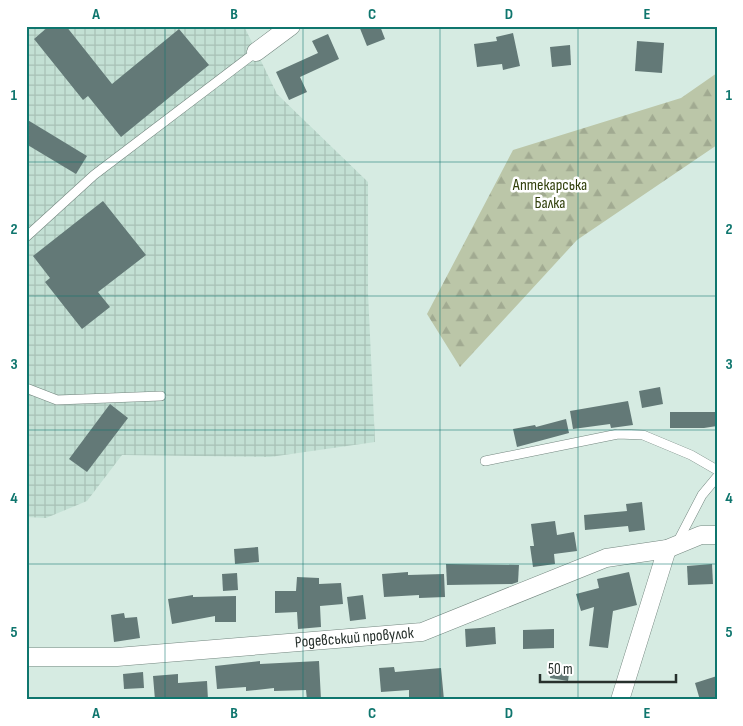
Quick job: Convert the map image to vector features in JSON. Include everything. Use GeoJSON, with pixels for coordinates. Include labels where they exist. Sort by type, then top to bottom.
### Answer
{"type":"FeatureCollection","features":[{"type":"Feature","properties":{"kind":"street"},"geometry":{"type":"LineString","coordinates":[[256,52],[291,26]]}},
{"type":"Feature","properties":{"kind":"street","name":"Родевський провулок"},"geometry":{"type":"LineString","coordinates":[[26,657],[117,657],[422,632],[606,558],[672,548],[701,535],[717,535]]}},
{"type":"Feature","properties":{"kind":"street"},"geometry":{"type":"LineString","coordinates":[[620,700],[672,548]]}},
{"type":"Feature","properties":{"kind":"lane"},"geometry":{"type":"LineString","coordinates":[[26,237],[94,175],[256,52]]}},
{"type":"Feature","properties":{"kind":"lane"},"geometry":{"type":"LineString","coordinates":[[26,388],[57,400],[161,396]]}},
{"type":"Feature","properties":{"kind":"lane"},"geometry":{"type":"LineString","coordinates":[[485,461],[618,434],[643,435],[691,455],[717,470]]}},
{"type":"Feature","properties":{"kind":"lane"},"geometry":{"type":"LineString","coordinates":[[672,548],[702,495],[717,477]]}},
{"type":"Feature","properties":{"kind":"shaded area"},"geometry":{"type":"Polygon","coordinates":[[[26,26],[244,26],[277,94],[368,182],[368,293],[375,442],[270,457],[122,455],[87,501],[46,518],[26,517],[26,26]]]}},
{"type":"Feature","properties":{"kind":"green space","name":"Аптекарська Балка"},"geometry":{"type":"Polygon","coordinates":[[[717,73],[717,145],[577,240],[460,367],[427,314],[513,150],[681,98],[717,73]]]}},
{"type":"Feature","properties":{"kind":"building"},"geometry":{"type":"Polygon","coordinates":[[[49,26],[66,26],[112,84],[179,29],[209,65],[121,137],[88,96],[83,100],[34,39],[49,26]]]}},
{"type":"Feature","properties":{"kind":"building"},"geometry":{"type":"Polygon","coordinates":[[[359,26],[380,26],[385,39],[367,46],[359,26]]]}},
{"type":"Feature","properties":{"kind":"building"},"geometry":{"type":"Polygon","coordinates":[[[513,33],[520,66],[503,70],[502,64],[477,67],[474,44],[497,41],[496,37],[513,33]]]}},
{"type":"Feature","properties":{"kind":"building"},"geometry":{"type":"Polygon","coordinates":[[[328,34],[339,59],[300,77],[307,92],[289,100],[276,72],[318,53],[312,41],[328,34]]]}},
{"type":"Feature","properties":{"kind":"building"},"geometry":{"type":"Polygon","coordinates":[[[637,41],[664,43],[662,73],[635,71],[637,41]]]}},
{"type":"Feature","properties":{"kind":"building"},"geometry":{"type":"Polygon","coordinates":[[[570,45],[571,65],[552,67],[550,47],[570,45]]]}},
{"type":"Feature","properties":{"kind":"building"},"geometry":{"type":"Polygon","coordinates":[[[26,119],[87,156],[76,174],[26,144],[26,119]]]}},
{"type":"Feature","properties":{"kind":"building"},"geometry":{"type":"Polygon","coordinates":[[[103,201],[146,255],[98,292],[110,307],[82,329],[45,282],[50,278],[33,256],[103,201]]]}},
{"type":"Feature","properties":{"kind":"building"},"geometry":{"type":"Polygon","coordinates":[[[660,387],[663,404],[642,408],[639,391],[660,387]]]}},
{"type":"Feature","properties":{"kind":"building"},"geometry":{"type":"Polygon","coordinates":[[[628,401],[633,425],[611,428],[610,424],[573,429],[570,411],[628,401]]]}},
{"type":"Feature","properties":{"kind":"building"},"geometry":{"type":"Polygon","coordinates":[[[110,404],[128,418],[87,472],[69,459],[110,404]]]}},
{"type":"Feature","properties":{"kind":"building"},"geometry":{"type":"Polygon","coordinates":[[[670,412],[717,412],[717,426],[670,428],[670,412]]]}},
{"type":"Feature","properties":{"kind":"building"},"geometry":{"type":"Polygon","coordinates":[[[566,419],[569,433],[517,447],[513,429],[535,425],[536,427],[566,419]]]}},
{"type":"Feature","properties":{"kind":"building"},"geometry":{"type":"Polygon","coordinates":[[[642,502],[645,530],[629,532],[628,526],[585,530],[584,515],[627,511],[626,504],[642,502]]]}},
{"type":"Feature","properties":{"kind":"building"},"geometry":{"type":"Polygon","coordinates":[[[555,521],[557,535],[574,532],[577,551],[554,554],[555,564],[533,567],[530,546],[534,546],[531,524],[555,521]]]}},
{"type":"Feature","properties":{"kind":"building"},"geometry":{"type":"Polygon","coordinates":[[[258,547],[259,562],[235,564],[234,549],[258,547]]]}},
{"type":"Feature","properties":{"kind":"building"},"geometry":{"type":"Polygon","coordinates":[[[446,564],[519,565],[518,582],[512,584],[447,585],[446,564]]]}},
{"type":"Feature","properties":{"kind":"building"},"geometry":{"type":"Polygon","coordinates":[[[712,564],[713,584],[688,585],[687,566],[712,564]]]}},
{"type":"Feature","properties":{"kind":"building"},"geometry":{"type":"Polygon","coordinates":[[[408,572],[408,575],[444,574],[445,597],[419,598],[419,595],[384,597],[382,574],[408,572]]]}},
{"type":"Feature","properties":{"kind":"building"},"geometry":{"type":"Polygon","coordinates":[[[629,572],[637,605],[613,611],[608,648],[589,646],[594,607],[581,611],[576,594],[599,588],[597,579],[629,572]]]}},
{"type":"Feature","properties":{"kind":"building"},"geometry":{"type":"Polygon","coordinates":[[[237,573],[238,590],[223,591],[222,574],[237,573]]]}},
{"type":"Feature","properties":{"kind":"building"},"geometry":{"type":"Polygon","coordinates":[[[297,577],[319,578],[319,584],[341,583],[343,604],[320,606],[321,627],[298,629],[297,612],[275,613],[275,591],[296,591],[297,577]]]}},
{"type":"Feature","properties":{"kind":"building"},"geometry":{"type":"Polygon","coordinates":[[[193,595],[193,597],[236,596],[236,622],[215,622],[215,616],[172,624],[168,599],[193,595]]]}},
{"type":"Feature","properties":{"kind":"building"},"geometry":{"type":"Polygon","coordinates":[[[363,595],[366,619],[350,621],[347,597],[363,595]]]}},
{"type":"Feature","properties":{"kind":"building"},"geometry":{"type":"Polygon","coordinates":[[[124,613],[125,618],[137,617],[140,638],[114,642],[111,615],[124,613]]]}},
{"type":"Feature","properties":{"kind":"building"},"geometry":{"type":"Polygon","coordinates":[[[495,627],[496,644],[466,647],[465,629],[495,627]]]}},
{"type":"Feature","properties":{"kind":"building"},"geometry":{"type":"Polygon","coordinates":[[[554,629],[554,648],[523,649],[523,630],[554,629]]]}},
{"type":"Feature","properties":{"kind":"building"},"geometry":{"type":"Polygon","coordinates":[[[260,661],[260,664],[319,661],[321,700],[307,700],[306,690],[274,691],[274,688],[246,691],[246,687],[217,689],[215,666],[260,661]]]}},
{"type":"Feature","properties":{"kind":"building"},"geometry":{"type":"Polygon","coordinates":[[[552,664],[570,667],[568,681],[550,678],[552,664]]]}},
{"type":"Feature","properties":{"kind":"building"},"geometry":{"type":"Polygon","coordinates":[[[394,667],[395,672],[441,668],[444,700],[409,700],[409,690],[381,692],[379,668],[394,667]]]}},
{"type":"Feature","properties":{"kind":"building"},"geometry":{"type":"Polygon","coordinates":[[[143,672],[144,688],[124,689],[123,674],[143,672]]]}},
{"type":"Feature","properties":{"kind":"building"},"geometry":{"type":"Polygon","coordinates":[[[178,674],[178,683],[207,681],[208,700],[155,700],[153,676],[178,674]]]}},
{"type":"Feature","properties":{"kind":"building"},"geometry":{"type":"Polygon","coordinates":[[[717,676],[717,700],[700,700],[695,683],[717,676]]]}}]}
